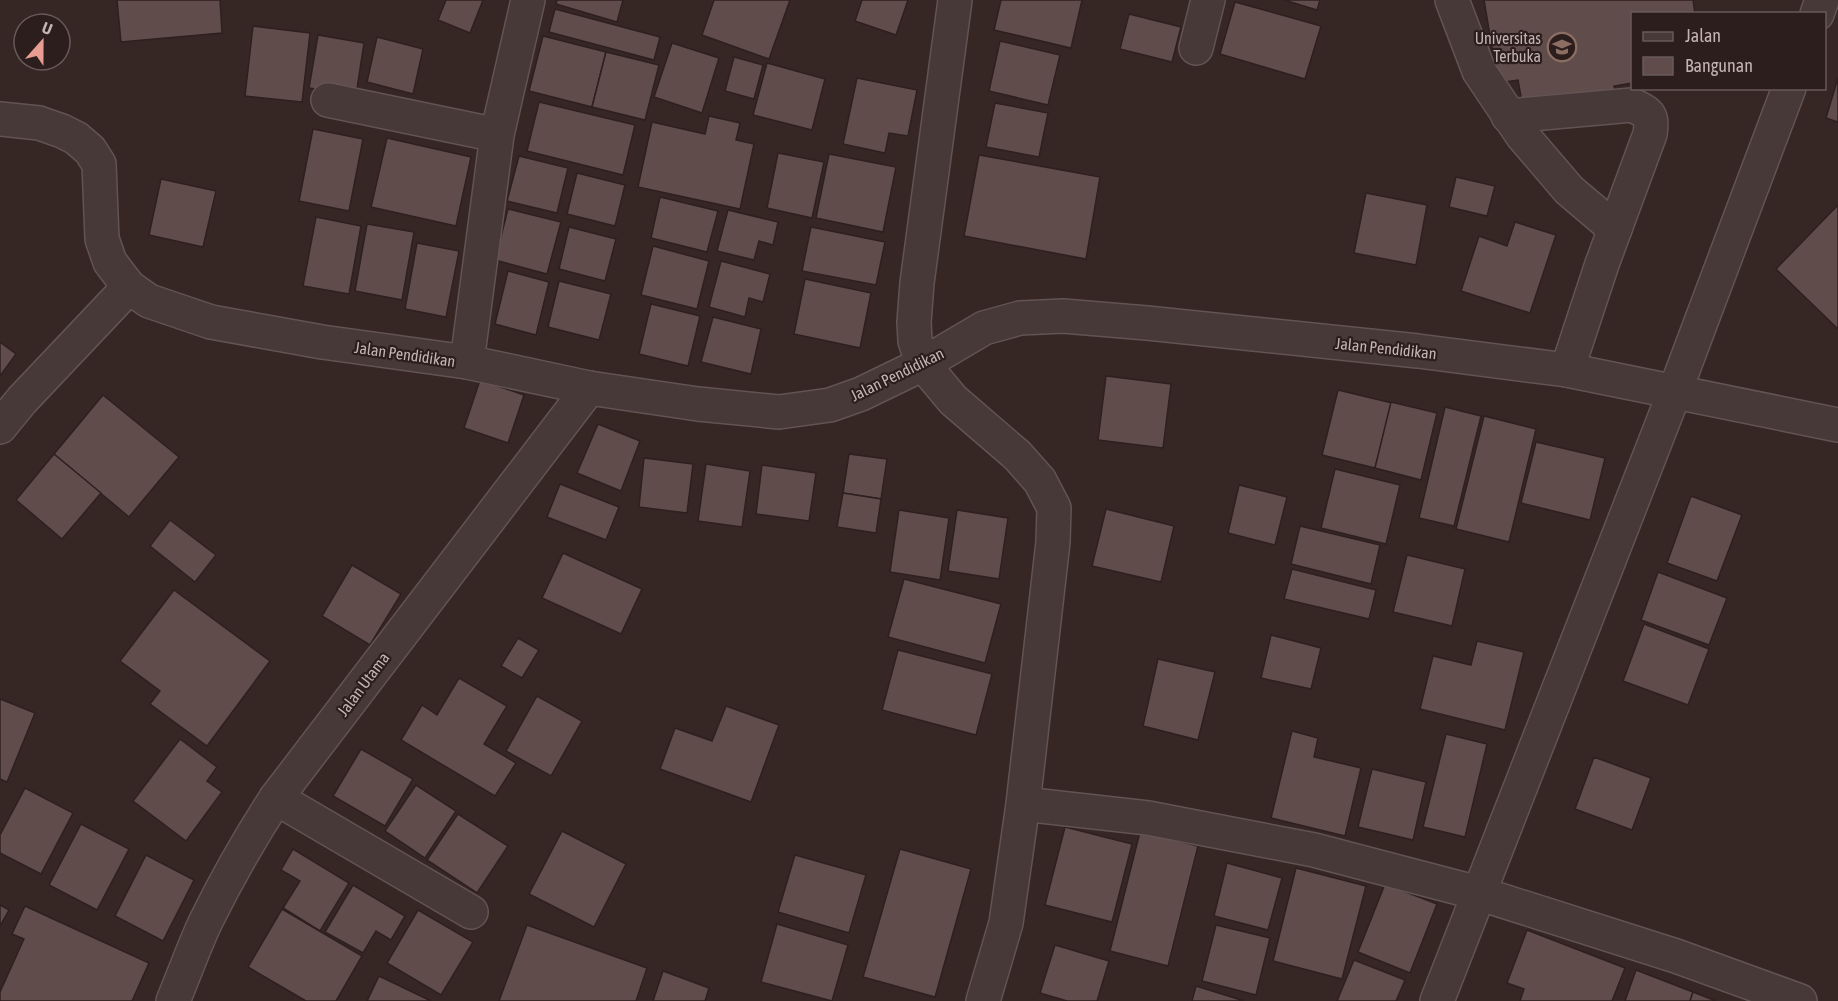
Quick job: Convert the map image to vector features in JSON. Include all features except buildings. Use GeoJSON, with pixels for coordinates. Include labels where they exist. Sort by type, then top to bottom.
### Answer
{"type":"FeatureCollection","features":[{"type":"Feature","properties":{"kind":"street"},"geometry":{"type":"LineString","coordinates":[[467,362],[497,135],[528,0]]}},
{"type":"Feature","properties":{"kind":"street"},"geometry":{"type":"LineString","coordinates":[[955,0],[917,283],[915,341],[923,364],[953,400],[1025,464],[1040,481],[1054,508],[1053,542],[1023,804],[1006,923],[983,1001]]}},
{"type":"Feature","properties":{"kind":"street"},"geometry":{"type":"LineString","coordinates":[[1196,48],[1208,0]]}},
{"type":"Feature","properties":{"kind":"street"},"geometry":{"type":"LineString","coordinates":[[1452,0],[1479,70],[1508,116],[1569,190],[1615,229]]}},
{"type":"Feature","properties":{"kind":"street"},"geometry":{"type":"LineString","coordinates":[[1437,1001],[1676,391],[1788,90]]}},
{"type":"Feature","properties":{"kind":"street"},"geometry":{"type":"LineString","coordinates":[[328,99],[497,135]]}},
{"type":"Feature","properties":{"kind":"street"},"geometry":{"type":"LineString","coordinates":[[1508,116],[1632,105],[1651,117],[1650,134],[1567,370]]}},
{"type":"Feature","properties":{"kind":"street","name":"Jalan Pendidikan"},"geometry":{"type":"LineString","coordinates":[[0,119],[39,123],[76,138],[90,150],[99,164],[102,238],[110,262],[129,287],[149,301],[212,322],[322,342],[467,362],[589,388],[698,404],[779,412],[830,405],[861,394],[923,364],[984,328],[1020,318],[1063,315],[1418,351],[1567,370],[1838,425]]}},
{"type":"Feature","properties":{"kind":"street"},"geometry":{"type":"LineString","coordinates":[[0,427],[129,287]]}},
{"type":"Feature","properties":{"kind":"street","name":"Jalan Utama"},"geometry":{"type":"LineString","coordinates":[[173,1001],[214,906],[253,834],[276,798],[589,388]]}},
{"type":"Feature","properties":{"kind":"street"},"geometry":{"type":"LineString","coordinates":[[276,798],[471,912]]}},
{"type":"Feature","properties":{"kind":"street"},"geometry":{"type":"LineString","coordinates":[[1023,804],[1148,818],[1314,850],[1478,893],[1676,956],[1800,1001]]}},
{"type":"Feature","properties":{"kind":"place","name":"Universitas Terbuka"},"geometry":{"type":"Point","coordinates":[1562,47]}}]}
